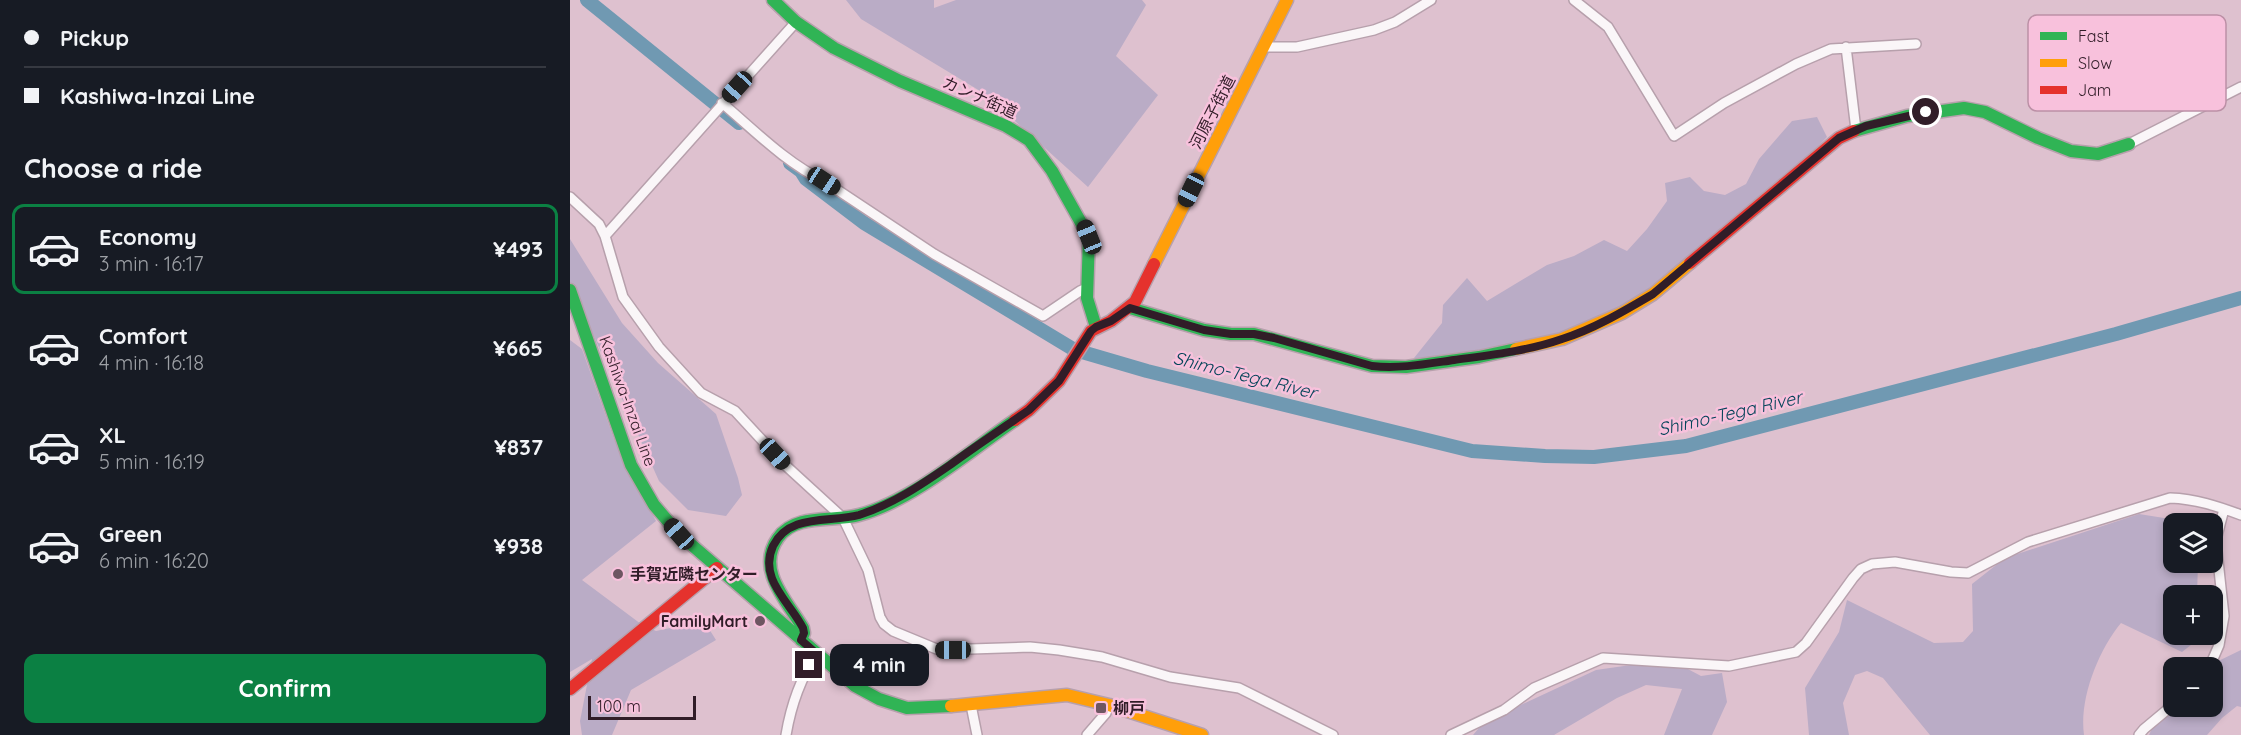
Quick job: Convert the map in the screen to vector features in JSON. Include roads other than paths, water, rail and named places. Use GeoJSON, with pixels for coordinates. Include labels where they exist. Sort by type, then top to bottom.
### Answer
{"type":"FeatureCollection","features":[{"type":"Feature","properties":{"kind":"street","name":"河原子街道"},"geometry":{"type":"LineString","coordinates":[[801,640],[804,633],[803,628],[775,587],[771,574],[771,552],[780,536],[789,528],[801,523],[843,518],[879,507],[910,492],[1029,410],[1059,381],[1096,327],[1111,321],[1130,308],[1287,0]]}},
{"type":"Feature","properties":{"kind":"street"},"geometry":{"type":"LineString","coordinates":[[1263,47],[1297,47],[1374,30],[1395,22],[1431,0]]}},
{"type":"Feature","properties":{"kind":"street"},"geometry":{"type":"LineString","coordinates":[[1575,0],[1608,27],[1674,136],[1724,103],[1796,64],[1831,49],[1916,44]]}},
{"type":"Feature","properties":{"kind":"street","name":"カンナ街道"},"geometry":{"type":"LineString","coordinates":[[777,1],[796,22],[834,48],[863,64],[1006,126],[1029,140],[1052,171],[1089,237],[1087,288],[1091,314],[1096,327]]}},
{"type":"Feature","properties":{"kind":"street"},"geometry":{"type":"LineString","coordinates":[[605,236],[796,22]]}},
{"type":"Feature","properties":{"kind":"street"},"geometry":{"type":"LineString","coordinates":[[1846,47],[1856,130]]}},
{"type":"Feature","properties":{"kind":"street"},"geometry":{"type":"LineString","coordinates":[[2226,95],[2241,87]]}},
{"type":"Feature","properties":{"kind":"street"},"geometry":{"type":"LineString","coordinates":[[722,103],[810,174],[934,254],[1043,316],[1087,288]]}},
{"type":"Feature","properties":{"kind":"street"},"geometry":{"type":"LineString","coordinates":[[1130,308],[1204,330],[1264,336],[1386,368],[1479,357],[1539,345],[1578,333],[1622,313],[1653,294],[1839,138],[1856,130],[1926,112],[1967,108],[1987,112],[2049,143],[2078,153],[2095,154],[2128,144],[2193,111]]}},
{"type":"Feature","properties":{"kind":"street"},"geometry":{"type":"LineString","coordinates":[[570,197],[591,215],[605,236],[623,297],[659,347],[701,393],[735,411],[784,464],[843,518],[868,570],[880,617],[884,624],[893,631],[939,650],[1030,647],[1102,657],[1170,677],[1239,688],[1333,735]]}},
{"type":"Feature","properties":{"kind":"street","name":"Kashiwa-Inzai Line"},"geometry":{"type":"LineString","coordinates":[[570,290],[631,465],[654,505],[679,534],[717,568],[866,693],[892,704],[923,708],[1067,695],[1109,705],[1202,735]]}},
{"type":"Feature","properties":{"kind":"street"},"geometry":{"type":"LineString","coordinates":[[1451,735],[1504,710],[1534,688],[1603,658],[1728,666],[1796,652],[1852,578],[1861,569],[1872,564],[1895,562],[1968,573],[2028,543],[2170,498],[2188,499],[2241,515]]}},
{"type":"Feature","properties":{"kind":"street"},"geometry":{"type":"LineString","coordinates":[[2214,657],[2219,645],[2224,616],[2217,536],[2224,509]]}},
{"type":"Feature","properties":{"kind":"street"},"geometry":{"type":"LineString","coordinates":[[570,689],[717,568]]}},
{"type":"Feature","properties":{"kind":"street"},"geometry":{"type":"LineString","coordinates":[[786,735],[798,687],[817,654]]}},
{"type":"Feature","properties":{"kind":"street"},"geometry":{"type":"LineString","coordinates":[[971,705],[977,735]]}},
{"type":"Feature","properties":{"kind":"street"},"geometry":{"type":"LineString","coordinates":[[1087,735],[1106,713],[1109,705]]}},
{"type":"Feature","properties":{"kind":"street"},"geometry":{"type":"LineString","coordinates":[[2139,735],[2163,713]]}},
{"type":"Feature","properties":{"kind":"waterway","name":"Shimo-Tega River"},"geometry":{"type":"LineString","coordinates":[[587,0],[739,123]]}},
{"type":"Feature","properties":{"kind":"waterway","name":"Shimo-Tega River"},"geometry":{"type":"LineString","coordinates":[[790,163],[801,171],[806,179],[864,223],[1073,349]]}},
{"type":"Feature","properties":{"kind":"waterway","name":"Shimo-Tega River"},"geometry":{"type":"LineString","coordinates":[[1082,352],[1147,371],[1472,451],[1594,457],[1686,446],[2116,334],[2241,298]]}},
{"type":"Feature","properties":{"kind":"place","name":"手賀近隣センター"},"geometry":{"type":"Point","coordinates":[618,574]}},
{"type":"Feature","properties":{"kind":"place","name":"FamilyMart"},"geometry":{"type":"Point","coordinates":[760,621]}},
{"type":"Feature","properties":{"kind":"place","name":"柳戸"},"geometry":{"type":"Point","coordinates":[1101,708]}}]}
